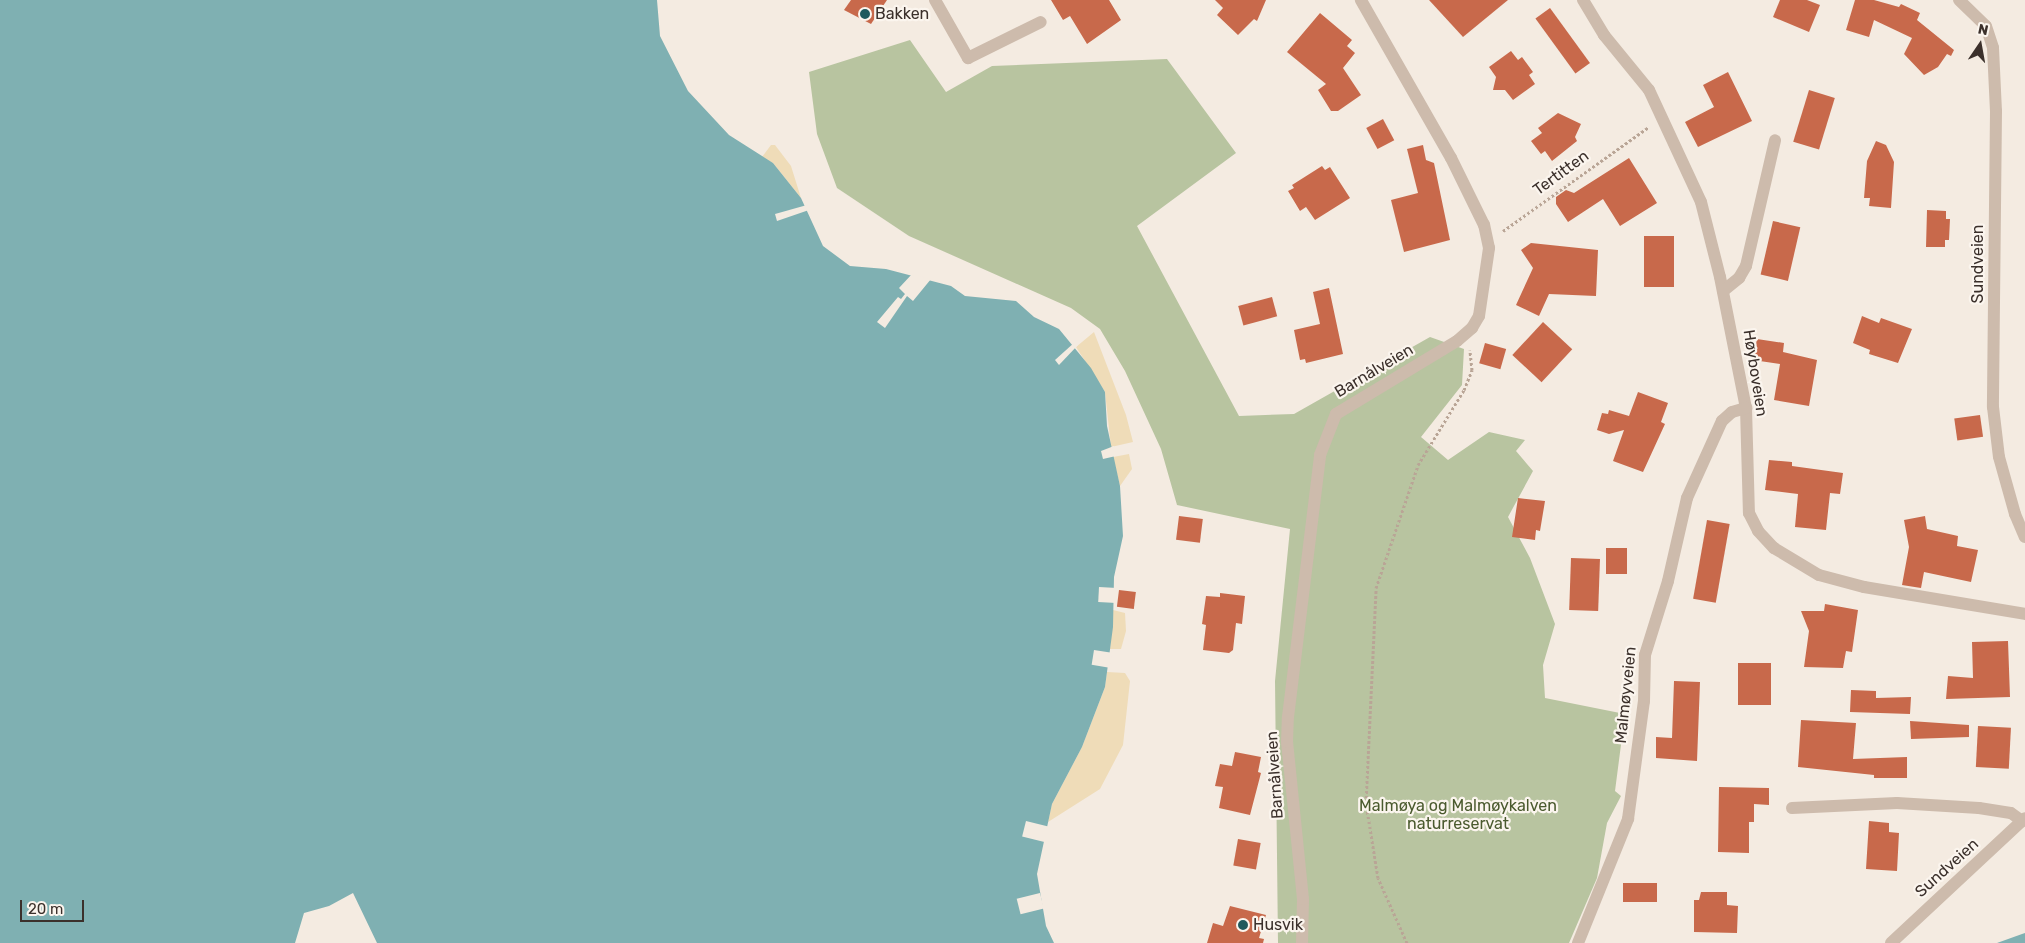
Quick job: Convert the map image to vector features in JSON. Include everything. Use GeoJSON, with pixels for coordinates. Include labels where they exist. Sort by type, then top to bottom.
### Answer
{"type":"FeatureCollection","features":[{"type":"Feature","properties":{"kind":"street"},"geometry":{"type":"LineString","coordinates":[[935,0],[968,58],[1042,22]]}},
{"type":"Feature","properties":{"kind":"street","name":"Barnålveien"},"geometry":{"type":"LineString","coordinates":[[1302,943],[1303,899],[1288,742],[1288,717],[1320,455],[1336,414],[1466,335],[1478,316],[1488,241],[1484,225],[1451,158],[1361,0]]}},
{"type":"Feature","properties":{"kind":"street","name":"Høyboveien"},"geometry":{"type":"LineString","coordinates":[[1583,0],[1604,35],[1634,69],[1661,112],[1693,180],[1723,292],[1746,408],[1749,513],[1758,531],[1774,548],[1819,575],[1864,587],[2025,614]]}},
{"type":"Feature","properties":{"kind":"street","name":"Sundveien"},"geometry":{"type":"LineString","coordinates":[[1959,0],[1986,26],[1993,48],[1996,111],[1993,407],[1999,457],[2015,514],[2025,536]]}},
{"type":"Feature","properties":{"kind":"street"},"geometry":{"type":"LineString","coordinates":[[1723,292],[1739,278],[1746,266],[1775,140]]}},
{"type":"Feature","properties":{"kind":"street","name":"Malmøyveien"},"geometry":{"type":"LineString","coordinates":[[1578,943],[1628,819],[1644,701],[1646,655],[1665,590],[1687,498],[1722,421],[1732,412],[1746,408]]}},
{"type":"Feature","properties":{"kind":"street"},"geometry":{"type":"LineString","coordinates":[[1792,808],[1896,803],[1979,808],[2011,813],[2024,819]]}},
{"type":"Feature","properties":{"kind":"street","name":"Sundveien"},"geometry":{"type":"LineString","coordinates":[[1891,943],[2024,819]]}},
{"type":"Feature","properties":{"kind":"path","name":"Tertitten"},"geometry":{"type":"LineString","coordinates":[[1488,241],[1650,126]]}},
{"type":"Feature","properties":{"kind":"path"},"geometry":{"type":"LineString","coordinates":[[1407,943],[1378,878],[1366,803],[1376,588],[1418,465],[1464,390],[1472,370],[1466,335]]}},
{"type":"Feature","properties":{"kind":"green space","name":"Malmøya og Malmøykalven naturreservat"},"geometry":{"type":"Polygon","coordinates":[[[910,40],[946,92],[992,66],[1167,59],[1236,153],[1137,226],[1239,416],[1294,414],[1430,337],[1464,349],[1462,385],[1421,437],[1448,460],[1489,432],[1525,440],[1516,451],[1533,471],[1508,517],[1530,558],[1555,624],[1543,665],[1545,698],[1625,714],[1615,791],[1621,796],[1607,823],[1597,878],[1569,943],[1278,943],[1275,681],[1290,529],[1177,505],[1161,449],[1125,371],[1100,329],[1071,308],[909,236],[837,188],[817,134],[809,72],[910,40]]]}},
{"type":"Feature","properties":{"kind":"sand"},"geometry":{"type":"Polygon","coordinates":[[[771,145],[775,145],[791,166],[801,198],[773,163],[762,157],[771,145]]]}},
{"type":"Feature","properties":{"kind":"sand"},"geometry":{"type":"Polygon","coordinates":[[[1094,332],[1126,415],[1133,442],[1111,447],[1105,392],[1076,347],[1094,332]]]}},
{"type":"Feature","properties":{"kind":"sand"},"geometry":{"type":"Polygon","coordinates":[[[1129,454],[1132,469],[1120,486],[1113,457],[1129,454]]]}},
{"type":"Feature","properties":{"kind":"sand"},"geometry":{"type":"Polygon","coordinates":[[[1113,610],[1125,613],[1126,631],[1121,649],[1110,649],[1113,610]]]}},
{"type":"Feature","properties":{"kind":"sand"},"geometry":{"type":"Polygon","coordinates":[[[1107,672],[1125,673],[1130,681],[1123,745],[1100,789],[1048,822],[1052,804],[1082,747],[1105,687],[1107,672]]]}},
{"type":"Feature","properties":{"kind":"water"},"geometry":{"type":"Polygon","coordinates":[[[0,0],[657,0],[660,36],[688,91],[729,135],[773,163],[801,198],[823,246],[850,266],[886,269],[951,286],[965,296],[1016,301],[1034,317],[1059,329],[1091,368],[1105,392],[1107,426],[1120,486],[1123,536],[1114,577],[1113,627],[1105,687],[1082,747],[1052,804],[1037,874],[1046,926],[1054,943],[377,943],[353,893],[329,906],[304,913],[295,943],[0,943],[0,0]]]}},
{"type":"Feature","properties":{"kind":"water"},"geometry":{"type":"Polygon","coordinates":[[[2025,933],[2025,943],[1997,943],[2022,934],[2025,933]]]}},
{"type":"Feature","properties":{"kind":"pier"},"geometry":{"type":"Polygon","coordinates":[[[807,205],[809,210],[777,221],[775,214],[807,205]]]}},
{"type":"Feature","properties":{"kind":"pier"},"geometry":{"type":"Polygon","coordinates":[[[912,274],[931,279],[913,301],[907,296],[885,328],[877,322],[898,297],[901,299],[905,294],[899,288],[912,274]]]}},
{"type":"Feature","properties":{"kind":"pier"},"geometry":{"type":"Polygon","coordinates":[[[1075,342],[1078,345],[1059,365],[1055,360],[1075,342]]]}},
{"type":"Feature","properties":{"kind":"pier"},"geometry":{"type":"Polygon","coordinates":[[[1114,446],[1116,456],[1103,459],[1101,451],[1114,446]]]}},
{"type":"Feature","properties":{"kind":"pier"},"geometry":{"type":"Polygon","coordinates":[[[1099,587],[1117,588],[1116,603],[1098,602],[1099,587]]]}},
{"type":"Feature","properties":{"kind":"pier"},"geometry":{"type":"Polygon","coordinates":[[[1094,650],[1112,653],[1109,668],[1092,665],[1094,650]]]}},
{"type":"Feature","properties":{"kind":"pier"},"geometry":{"type":"Polygon","coordinates":[[[1026,821],[1050,827],[1046,843],[1022,837],[1026,821]]]}},
{"type":"Feature","properties":{"kind":"pier"},"geometry":{"type":"Polygon","coordinates":[[[1040,893],[1044,909],[1021,914],[1017,899],[1040,893]]]}},
{"type":"Feature","properties":{"kind":"building","name":"Bakken"},"geometry":{"type":"Polygon","coordinates":[[[851,0],[887,0],[871,24],[844,10],[851,0]]]}},
{"type":"Feature","properties":{"kind":"building"},"geometry":{"type":"Polygon","coordinates":[[[1051,0],[1109,0],[1121,20],[1087,44],[1070,16],[1063,20],[1051,0]]]}},
{"type":"Feature","properties":{"kind":"building"},"geometry":{"type":"Polygon","coordinates":[[[1215,0],[1266,0],[1257,21],[1254,19],[1238,35],[1217,15],[1223,8],[1215,0]]]}},
{"type":"Feature","properties":{"kind":"building"},"geometry":{"type":"Polygon","coordinates":[[[1429,0],[1508,0],[1463,37],[1429,0]]]}},
{"type":"Feature","properties":{"kind":"building"},"geometry":{"type":"Polygon","coordinates":[[[1780,0],[1807,0],[1820,5],[1809,32],[1773,17],[1780,0]]]}},
{"type":"Feature","properties":{"kind":"building"},"geometry":{"type":"Polygon","coordinates":[[[1855,0],[1874,0],[1899,7],[1901,4],[1920,13],[1917,20],[1954,50],[1951,56],[1947,54],[1938,67],[1924,75],[1904,54],[1912,38],[1874,20],[1869,37],[1846,30],[1855,0]]]}},
{"type":"Feature","properties":{"kind":"building"},"geometry":{"type":"Polygon","coordinates":[[[1550,8],[1590,63],[1575,74],[1535,19],[1550,8]]]}},
{"type":"Feature","properties":{"kind":"building"},"geometry":{"type":"Polygon","coordinates":[[[1320,13],[1352,40],[1347,46],[1355,53],[1343,68],[1361,95],[1338,111],[1331,111],[1318,90],[1326,84],[1287,52],[1320,13]]]}},
{"type":"Feature","properties":{"kind":"building"},"geometry":{"type":"Polygon","coordinates":[[[1511,51],[1518,60],[1522,57],[1533,72],[1529,75],[1535,84],[1513,100],[1505,90],[1493,90],[1496,77],[1489,67],[1511,51]]]}},
{"type":"Feature","properties":{"kind":"building"},"geometry":{"type":"Polygon","coordinates":[[[1728,72],[1752,121],[1698,147],[1685,122],[1714,107],[1703,85],[1728,72]]]}},
{"type":"Feature","properties":{"kind":"building"},"geometry":{"type":"Polygon","coordinates":[[[1809,90],[1835,98],[1819,150],[1793,142],[1809,90]]]}},
{"type":"Feature","properties":{"kind":"building"},"geometry":{"type":"Polygon","coordinates":[[[1558,113],[1581,124],[1575,137],[1577,141],[1552,161],[1545,151],[1541,154],[1531,141],[1542,133],[1538,128],[1558,113]]]}},
{"type":"Feature","properties":{"kind":"building"},"geometry":{"type":"Polygon","coordinates":[[[1383,119],[1394,140],[1377,149],[1366,128],[1383,119]]]}},
{"type":"Feature","properties":{"kind":"building"},"geometry":{"type":"Polygon","coordinates":[[[1876,141],[1886,145],[1894,162],[1891,208],[1869,206],[1870,198],[1864,198],[1867,161],[1876,141]]]}},
{"type":"Feature","properties":{"kind":"building"},"geometry":{"type":"Polygon","coordinates":[[[1423,145],[1426,160],[1434,163],[1450,240],[1404,252],[1391,200],[1418,193],[1407,149],[1423,145]]]}},
{"type":"Feature","properties":{"kind":"building"},"geometry":{"type":"Polygon","coordinates":[[[1629,158],[1657,203],[1620,226],[1603,199],[1568,222],[1556,204],[1556,197],[1566,190],[1574,193],[1629,158]]]}},
{"type":"Feature","properties":{"kind":"building"},"geometry":{"type":"Polygon","coordinates":[[[1322,166],[1325,170],[1330,167],[1350,198],[1315,220],[1306,207],[1300,211],[1288,191],[1294,188],[1292,185],[1322,166]]]}},
{"type":"Feature","properties":{"kind":"building"},"geometry":{"type":"Polygon","coordinates":[[[1927,210],[1946,211],[1946,219],[1950,219],[1949,240],[1945,240],[1945,247],[1926,247],[1927,210]]]}},
{"type":"Feature","properties":{"kind":"building"},"geometry":{"type":"Polygon","coordinates":[[[1773,221],[1800,227],[1788,281],[1761,275],[1773,221]]]}},
{"type":"Feature","properties":{"kind":"building"},"geometry":{"type":"Polygon","coordinates":[[[1644,236],[1674,236],[1674,287],[1644,287],[1644,236]]]}},
{"type":"Feature","properties":{"kind":"building"},"geometry":{"type":"Polygon","coordinates":[[[1531,243],[1598,250],[1596,296],[1549,294],[1539,316],[1516,305],[1533,268],[1521,250],[1531,243]]]}},
{"type":"Feature","properties":{"kind":"building"},"geometry":{"type":"Polygon","coordinates":[[[1329,288],[1343,354],[1306,363],[1305,359],[1300,360],[1294,330],[1320,324],[1313,292],[1329,288]]]}},
{"type":"Feature","properties":{"kind":"building"},"geometry":{"type":"Polygon","coordinates":[[[1272,297],[1277,316],[1243,325],[1238,306],[1272,297]]]}},
{"type":"Feature","properties":{"kind":"building"},"geometry":{"type":"Polygon","coordinates":[[[1862,316],[1879,323],[1881,318],[1912,329],[1898,363],[1869,354],[1870,350],[1853,343],[1862,316]]]}},
{"type":"Feature","properties":{"kind":"building"},"geometry":{"type":"Polygon","coordinates":[[[1543,322],[1572,349],[1542,382],[1512,355],[1543,322]]]}},
{"type":"Feature","properties":{"kind":"building"},"geometry":{"type":"Polygon","coordinates":[[[1757,339],[1784,343],[1783,352],[1817,360],[1809,406],[1774,400],[1780,364],[1753,360],[1757,339]]]}},
{"type":"Feature","properties":{"kind":"building"},"geometry":{"type":"Polygon","coordinates":[[[1485,343],[1506,349],[1500,369],[1479,363],[1485,343]]]}},
{"type":"Feature","properties":{"kind":"building"},"geometry":{"type":"Polygon","coordinates":[[[1638,392],[1668,403],[1661,422],[1665,424],[1643,472],[1613,461],[1624,430],[1609,434],[1597,430],[1602,413],[1608,414],[1609,410],[1629,416],[1638,392]]]}},
{"type":"Feature","properties":{"kind":"building"},"geometry":{"type":"Polygon","coordinates":[[[1980,415],[1983,437],[1957,440],[1954,419],[1980,415]]]}},
{"type":"Feature","properties":{"kind":"building"},"geometry":{"type":"Polygon","coordinates":[[[1769,460],[1792,462],[1792,466],[1843,473],[1840,494],[1830,493],[1826,530],[1795,527],[1798,494],[1765,490],[1769,460]]]}},
{"type":"Feature","properties":{"kind":"building"},"geometry":{"type":"Polygon","coordinates":[[[1518,498],[1545,501],[1540,531],[1536,530],[1535,540],[1512,537],[1518,498]]]}},
{"type":"Feature","properties":{"kind":"building"},"geometry":{"type":"Polygon","coordinates":[[[1179,516],[1203,519],[1200,543],[1176,540],[1179,516]]]}},
{"type":"Feature","properties":{"kind":"building"},"geometry":{"type":"Polygon","coordinates":[[[1925,516],[1927,529],[1958,536],[1957,546],[1978,550],[1971,582],[1924,572],[1921,588],[1902,585],[1909,547],[1904,520],[1925,516]]]}},
{"type":"Feature","properties":{"kind":"building"},"geometry":{"type":"Polygon","coordinates":[[[1707,520],[1730,524],[1716,603],[1693,599],[1707,520]]]}},
{"type":"Feature","properties":{"kind":"building"},"geometry":{"type":"Polygon","coordinates":[[[1606,548],[1627,548],[1627,574],[1606,574],[1606,548]]]}},
{"type":"Feature","properties":{"kind":"building"},"geometry":{"type":"Polygon","coordinates":[[[1571,558],[1600,559],[1598,611],[1569,610],[1571,558]]]}},
{"type":"Feature","properties":{"kind":"building"},"geometry":{"type":"Polygon","coordinates":[[[1119,590],[1136,592],[1134,609],[1117,607],[1119,590]]]}},
{"type":"Feature","properties":{"kind":"building"},"geometry":{"type":"Polygon","coordinates":[[[1220,593],[1245,596],[1242,624],[1236,623],[1233,650],[1229,653],[1203,650],[1206,625],[1202,624],[1206,596],[1220,597],[1220,593]]]}},
{"type":"Feature","properties":{"kind":"building"},"geometry":{"type":"Polygon","coordinates":[[[1825,604],[1858,610],[1852,652],[1846,651],[1843,668],[1804,667],[1809,631],[1801,611],[1824,611],[1825,604]]]}},
{"type":"Feature","properties":{"kind":"building"},"geometry":{"type":"Polygon","coordinates":[[[2008,641],[2010,697],[1946,699],[1948,676],[1973,678],[1972,642],[2008,641]]]}},
{"type":"Feature","properties":{"kind":"building"},"geometry":{"type":"Polygon","coordinates":[[[1738,663],[1771,663],[1771,705],[1738,705],[1738,663]]]}},
{"type":"Feature","properties":{"kind":"building"},"geometry":{"type":"Polygon","coordinates":[[[1674,681],[1700,682],[1697,761],[1656,758],[1656,737],[1672,738],[1674,681]]]}},
{"type":"Feature","properties":{"kind":"building"},"geometry":{"type":"Polygon","coordinates":[[[1851,690],[1876,691],[1876,698],[1911,697],[1910,714],[1850,712],[1851,690]]]}},
{"type":"Feature","properties":{"kind":"building"},"geometry":{"type":"Polygon","coordinates":[[[1801,720],[1856,723],[1853,759],[1907,757],[1907,778],[1874,778],[1874,775],[1798,767],[1801,720]]]}},
{"type":"Feature","properties":{"kind":"building"},"geometry":{"type":"Polygon","coordinates":[[[1910,721],[1969,725],[1969,737],[1911,739],[1910,721]]]}},
{"type":"Feature","properties":{"kind":"building"},"geometry":{"type":"Polygon","coordinates":[[[1978,726],[2011,728],[2009,769],[1976,767],[1978,726]]]}},
{"type":"Feature","properties":{"kind":"building"},"geometry":{"type":"Polygon","coordinates":[[[1235,752],[1261,757],[1258,772],[1261,773],[1250,815],[1219,808],[1223,787],[1215,786],[1220,764],[1232,766],[1235,752]]]}},
{"type":"Feature","properties":{"kind":"building"},"geometry":{"type":"Polygon","coordinates":[[[1719,787],[1769,788],[1769,805],[1754,804],[1754,822],[1749,822],[1749,853],[1718,852],[1719,787]]]}},
{"type":"Feature","properties":{"kind":"building"},"geometry":{"type":"Polygon","coordinates":[[[1869,821],[1889,823],[1889,832],[1899,833],[1897,871],[1866,869],[1869,821]]]}},
{"type":"Feature","properties":{"kind":"building"},"geometry":{"type":"Polygon","coordinates":[[[1238,839],[1261,843],[1256,870],[1233,866],[1238,839]]]}},
{"type":"Feature","properties":{"kind":"building"},"geometry":{"type":"Polygon","coordinates":[[[1623,883],[1657,883],[1657,902],[1623,902],[1623,883]]]}},
{"type":"Feature","properties":{"kind":"building"},"geometry":{"type":"Polygon","coordinates":[[[1701,892],[1727,892],[1727,905],[1738,906],[1737,933],[1694,932],[1694,900],[1699,900],[1701,892]]]}},
{"type":"Feature","properties":{"kind":"building","name":"Husvik"},"geometry":{"type":"Polygon","coordinates":[[[1230,906],[1266,915],[1259,938],[1264,939],[1263,943],[1207,943],[1213,923],[1223,926],[1230,906]]]}},
{"type":"Feature","properties":{"kind":"place","name":"Bakken"},"geometry":{"type":"Point","coordinates":[865,14]}},
{"type":"Feature","properties":{"kind":"place","name":"Husvik"},"geometry":{"type":"Point","coordinates":[1243,925]}}]}
